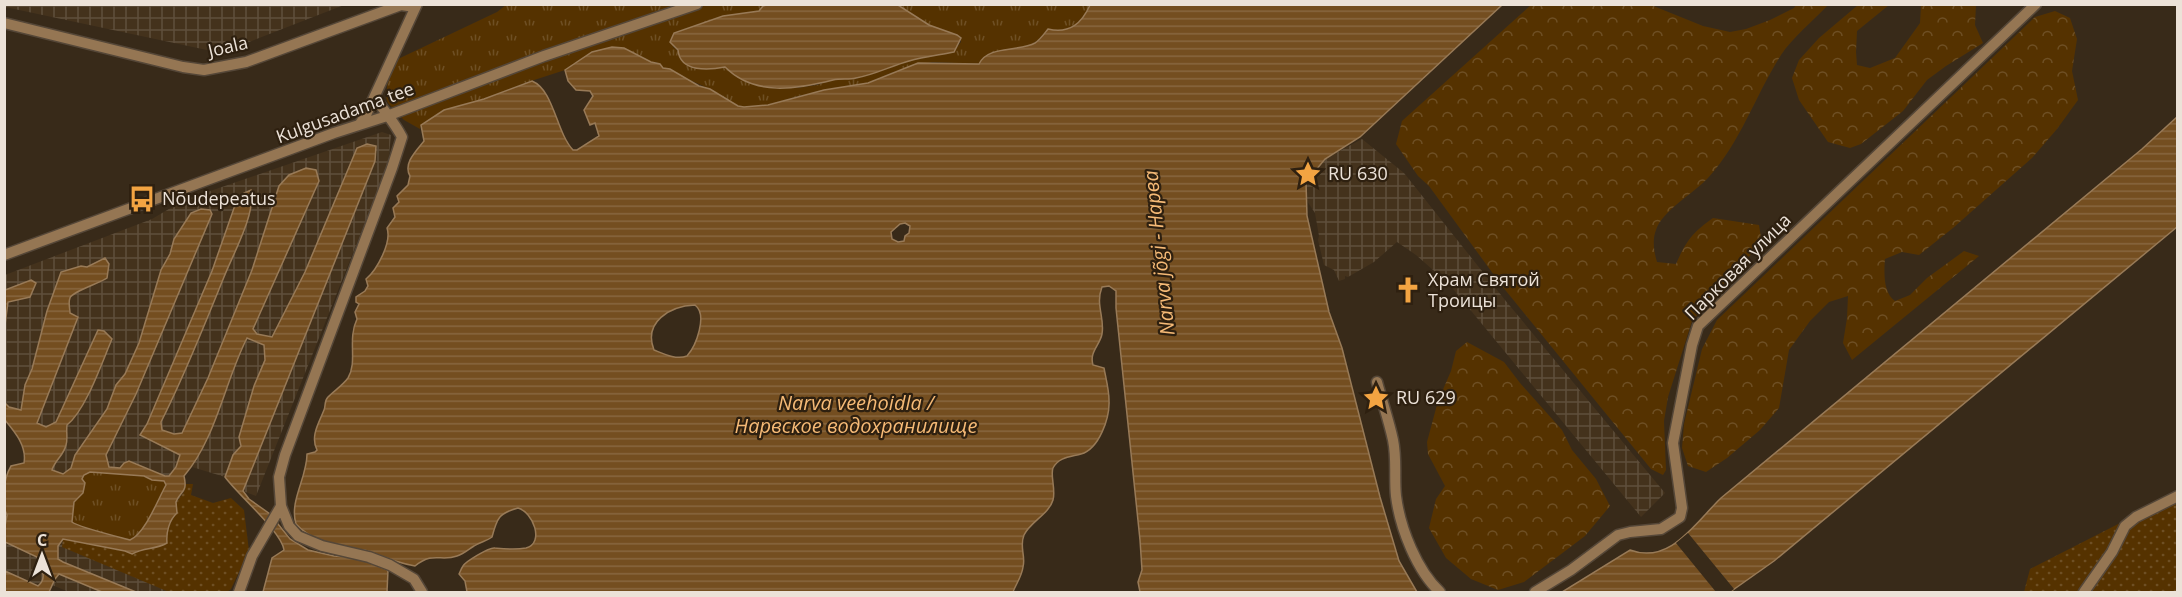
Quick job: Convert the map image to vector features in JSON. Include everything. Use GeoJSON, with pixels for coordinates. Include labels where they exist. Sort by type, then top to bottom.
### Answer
{"type":"FeatureCollection","features":[{"type":"Feature","properties":{"kind":"street","name":"Kulgusadama tee"},"geometry":{"type":"LineString","coordinates":[[4,255],[387,116],[544,56],[697,4]]}},
{"type":"Feature","properties":{"kind":"street","name":"Парковая улица"},"geometry":{"type":"LineString","coordinates":[[1535,592],[1571,570],[1618,535],[1661,529],[1680,517],[1682,508],[1672,444],[1698,326],[2036,4]]}},
{"type":"Feature","properties":{"kind":"street","name":"Joala"},"geometry":{"type":"LineString","coordinates":[[4,23],[183,68],[204,70],[246,62],[401,5],[416,6]]}},
{"type":"Feature","properties":{"kind":"street"},"geometry":{"type":"LineString","coordinates":[[359,125],[375,97],[416,6]]}},
{"type":"Feature","properties":{"kind":"street"},"geometry":{"type":"LineString","coordinates":[[239,592],[252,556],[278,510],[279,477],[285,455],[402,137],[395,123],[387,116],[375,97]]}},
{"type":"Feature","properties":{"kind":"street"},"geometry":{"type":"LineString","coordinates":[[1377,382],[1394,441],[1396,497],[1399,511],[1422,571],[1428,581],[1440,592]]}},
{"type":"Feature","properties":{"kind":"street"},"geometry":{"type":"LineString","coordinates":[[2084,592],[2112,552],[2125,526],[2136,517],[2178,496]]}},
{"type":"Feature","properties":{"kind":"street"},"geometry":{"type":"LineString","coordinates":[[278,510],[298,536],[322,546],[369,556],[390,565],[414,579],[421,590]]}},
{"type":"Feature","properties":{"kind":"shaded area"},"geometry":{"type":"Polygon","coordinates":[[[5,4],[344,5],[221,53],[5,7],[5,4]]]}},
{"type":"Feature","properties":{"kind":"shaded area"},"geometry":{"type":"Polygon","coordinates":[[[382,132],[391,135],[388,165],[256,496],[243,491],[225,477],[192,467],[184,476],[186,484],[166,592],[69,592],[52,585],[49,592],[5,592],[4,526],[7,515],[4,485],[11,466],[24,463],[25,459],[17,434],[5,420],[5,275],[152,219],[184,200],[382,132]]]}},
{"type":"Feature","properties":{"kind":"shaded area"},"geometry":{"type":"Polygon","coordinates":[[[1362,139],[1404,173],[1505,300],[1665,493],[1641,517],[1449,284],[1416,255],[1397,242],[1374,262],[1339,281],[1334,270],[1324,265],[1315,213],[1307,201],[1306,187],[1323,160],[1362,139]]]}},
{"type":"Feature","properties":{"kind":"green space"},"geometry":{"type":"Polygon","coordinates":[[[506,5],[770,5],[763,6],[759,11],[723,16],[674,33],[673,47],[684,62],[693,67],[703,69],[725,67],[739,78],[766,86],[797,88],[835,79],[855,79],[912,60],[954,51],[961,42],[961,37],[929,25],[898,5],[1090,5],[1074,26],[1063,30],[1048,30],[1028,46],[994,54],[980,64],[932,62],[891,73],[868,83],[798,96],[768,105],[738,106],[710,89],[663,68],[656,62],[651,62],[624,48],[612,47],[592,52],[565,70],[484,99],[444,110],[421,125],[420,129],[404,120],[388,103],[386,97],[388,79],[398,59],[497,12],[506,5]]]}},
{"type":"Feature","properties":{"kind":"green space"},"geometry":{"type":"Polygon","coordinates":[[[1531,5],[1651,5],[1703,26],[1730,32],[1770,20],[1796,5],[1828,5],[1781,55],[1739,134],[1720,164],[1702,184],[1665,216],[1656,230],[1654,246],[1657,262],[1676,264],[1691,238],[1713,218],[1759,225],[1762,244],[1739,266],[1692,321],[1668,397],[1664,421],[1666,470],[1663,475],[1651,469],[1502,286],[1396,144],[1402,121],[1531,5]]]}},
{"type":"Feature","properties":{"kind":"green space"},"geometry":{"type":"Polygon","coordinates":[[[1858,5],[1889,5],[1857,31],[1857,65],[1870,68],[1895,58],[1920,23],[1921,5],[1976,5],[1975,25],[1983,43],[1927,80],[1903,111],[1861,144],[1850,148],[1828,142],[1799,100],[1792,78],[1799,60],[1819,38],[1858,5]]]}},
{"type":"Feature","properties":{"kind":"green space"},"geometry":{"type":"Polygon","coordinates":[[[2055,11],[2070,18],[2077,39],[2072,71],[2078,100],[2032,158],[1953,228],[1919,255],[1902,252],[1885,259],[1885,282],[1888,293],[1895,301],[1910,295],[1927,278],[1964,251],[1979,256],[1852,360],[1843,343],[1848,296],[1829,302],[1810,321],[1789,350],[1779,408],[1760,430],[1727,458],[1706,472],[1688,466],[1682,448],[1684,424],[1702,349],[1717,320],[2035,17],[2055,11]]]}},
{"type":"Feature","properties":{"kind":"green space"},"geometry":{"type":"Polygon","coordinates":[[[1467,342],[1504,362],[1562,430],[1572,450],[1596,479],[1610,506],[1585,536],[1524,582],[1498,590],[1471,579],[1446,558],[1429,528],[1436,499],[1445,486],[1428,454],[1427,442],[1438,401],[1451,371],[1456,351],[1467,342]]]}},
{"type":"Feature","properties":{"kind":"green space"},"geometry":{"type":"Polygon","coordinates":[[[90,472],[144,476],[152,480],[164,481],[166,485],[146,524],[130,540],[72,522],[74,502],[83,493],[84,475],[90,472]]]}},
{"type":"Feature","properties":{"kind":"green space"},"geometry":{"type":"Polygon","coordinates":[[[186,484],[193,484],[191,495],[213,503],[231,498],[244,510],[249,551],[231,589],[227,592],[169,592],[62,547],[63,539],[132,554],[167,543],[169,527],[177,513],[176,503],[184,492],[186,484]]]}},
{"type":"Feature","properties":{"kind":"green space"},"geometry":{"type":"Polygon","coordinates":[[[2177,494],[2177,592],[2024,592],[2030,569],[2177,494]]]}},
{"type":"Feature","properties":{"kind":"water"},"geometry":{"type":"Polygon","coordinates":[[[770,4],[898,5],[929,25],[961,38],[954,52],[902,63],[853,79],[836,79],[791,88],[763,87],[749,83],[725,67],[704,69],[690,66],[684,63],[678,50],[670,42],[674,33],[723,16],[759,11],[763,6],[770,4]]]}},
{"type":"Feature","properties":{"kind":"water","name":"Narva veehoidla / Нарвское водохранилище"},"geometry":{"type":"Polygon","coordinates":[[[1090,5],[1502,5],[1360,137],[1325,159],[1306,182],[1307,216],[1329,312],[1342,348],[1380,497],[1399,561],[1417,592],[1140,592],[1138,582],[1142,570],[1140,540],[1116,291],[1109,286],[1102,287],[1100,293],[1102,334],[1092,360],[1093,365],[1104,368],[1108,388],[1108,415],[1102,432],[1093,446],[1081,454],[1055,464],[1052,475],[1053,500],[1048,510],[1030,526],[1024,535],[1022,570],[1013,592],[467,592],[465,581],[459,574],[468,561],[492,548],[518,549],[532,545],[535,540],[535,528],[523,511],[518,508],[503,514],[497,521],[492,537],[462,554],[451,558],[427,559],[415,566],[365,550],[329,544],[308,534],[296,524],[294,515],[296,498],[307,454],[317,450],[314,440],[326,400],[346,381],[351,371],[353,335],[357,319],[355,312],[359,304],[356,302],[356,297],[368,286],[366,279],[379,263],[385,248],[387,228],[395,217],[393,208],[399,202],[397,196],[408,185],[409,163],[424,141],[421,125],[444,110],[484,99],[532,81],[545,93],[567,142],[573,150],[577,150],[599,136],[595,123],[590,125],[584,110],[593,96],[590,91],[576,90],[568,81],[565,70],[592,52],[612,47],[624,48],[651,62],[660,64],[663,68],[670,69],[699,86],[710,89],[738,106],[768,105],[824,90],[868,83],[918,63],[979,64],[983,58],[996,51],[1035,43],[1048,29],[1063,30],[1074,26],[1090,5]],[[905,223],[900,224],[891,232],[892,239],[898,242],[904,241],[910,226],[905,223]],[[695,305],[676,309],[661,317],[652,331],[654,350],[674,357],[687,356],[697,338],[701,323],[699,310],[695,305]]]}},
{"type":"Feature","properties":{"kind":"water"},"geometry":{"type":"Polygon","coordinates":[[[2177,117],[2177,227],[1774,561],[1730,592],[1562,592],[1630,550],[1644,553],[1657,552],[1681,539],[1721,498],[2142,149],[2177,117]]]}},
{"type":"Feature","properties":{"kind":"water"},"geometry":{"type":"Polygon","coordinates":[[[367,144],[376,146],[375,161],[243,491],[249,499],[270,514],[290,539],[308,550],[334,556],[358,558],[388,570],[387,592],[263,592],[272,558],[284,550],[268,524],[225,477],[233,455],[241,446],[239,437],[254,386],[265,360],[264,345],[247,338],[204,445],[184,476],[184,489],[176,502],[177,513],[169,527],[167,543],[132,554],[63,539],[58,546],[58,559],[63,562],[136,592],[102,592],[59,574],[49,592],[5,592],[5,571],[38,586],[43,580],[37,557],[5,542],[7,515],[3,497],[5,483],[11,466],[24,463],[24,451],[13,429],[5,420],[5,403],[9,407],[21,410],[25,385],[32,369],[47,311],[61,272],[81,266],[87,267],[105,258],[109,264],[107,278],[75,293],[70,298],[70,313],[78,317],[37,423],[46,427],[56,422],[98,330],[104,331],[112,339],[87,397],[67,425],[65,449],[52,470],[63,474],[71,468],[75,455],[107,409],[116,385],[125,374],[139,343],[161,270],[170,254],[174,239],[191,213],[201,209],[210,210],[212,214],[136,394],[106,455],[109,467],[120,468],[129,461],[169,476],[176,467],[180,455],[140,435],[147,424],[212,271],[234,208],[244,193],[251,190],[252,200],[243,234],[161,422],[162,430],[174,434],[182,433],[208,378],[252,270],[279,186],[289,175],[306,168],[316,170],[319,181],[253,329],[257,334],[272,337],[305,272],[357,148],[367,144]],[[90,472],[84,475],[83,493],[74,502],[72,522],[130,540],[146,524],[166,485],[164,481],[152,480],[144,476],[90,472]]]}},
{"type":"Feature","properties":{"kind":"water"},"geometry":{"type":"Polygon","coordinates":[[[31,280],[36,283],[30,297],[8,302],[5,325],[5,290],[31,280]]]}},
{"type":"Feature","properties":{"kind":"pier"},"geometry":{"type":"Polygon","coordinates":[[[1688,533],[1734,589],[1730,592],[1716,592],[1676,543],[1688,533]]]}},
{"type":"Feature","properties":{"kind":"place","name":"RU 630"},"geometry":{"type":"Point","coordinates":[1308,174]}},
{"type":"Feature","properties":{"kind":"place","name":"Nõudepeatus"},"geometry":{"type":"Point","coordinates":[142,199]}},
{"type":"Feature","properties":{"kind":"place","name":"Храм Святой Троицы"},"geometry":{"type":"Point","coordinates":[1408,290]}},
{"type":"Feature","properties":{"kind":"place","name":"RU 629"},"geometry":{"type":"Point","coordinates":[1376,398]}},
{"type":"Feature","properties":{"kind":"water label","name":"Narva jõgi - Нарва"},"geometry":{"type":"Point","coordinates":[1159,253]}}]}
